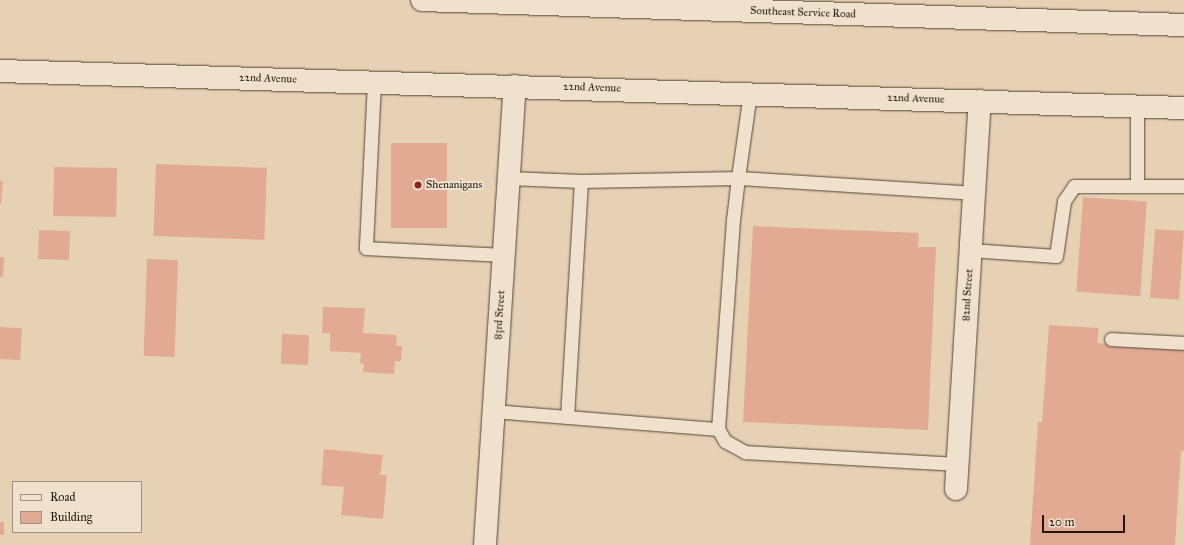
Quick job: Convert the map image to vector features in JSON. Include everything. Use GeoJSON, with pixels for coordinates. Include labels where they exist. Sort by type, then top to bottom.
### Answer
{"type":"FeatureCollection","features":[{"type":"Feature","properties":{"kind":"street","name":"Southeast Service Road"},"geometry":{"type":"LineString","coordinates":[[422,0],[1184,25]]}},
{"type":"Feature","properties":{"kind":"street","name":"22nd Avenue"},"geometry":{"type":"LineString","coordinates":[[0,71],[750,93],[1184,108]]}},
{"type":"Feature","properties":{"kind":"street","name":"83rd Street"},"geometry":{"type":"LineString","coordinates":[[485,545],[515,86]]}},
{"type":"Feature","properties":{"kind":"street","name":"82nd Street"},"geometry":{"type":"LineString","coordinates":[[956,489],[980,101]]}},
{"type":"Feature","properties":{"kind":"lane"},"geometry":{"type":"LineString","coordinates":[[374,82],[366,248],[504,255]]}},
{"type":"Feature","properties":{"kind":"lane"},"geometry":{"type":"LineString","coordinates":[[750,93],[733,220],[718,429],[725,441],[745,452],[957,464]]}},
{"type":"Feature","properties":{"kind":"lane"},"geometry":{"type":"LineString","coordinates":[[1137,106],[1137,186]]}},
{"type":"Feature","properties":{"kind":"lane"},"geometry":{"type":"LineString","coordinates":[[508,178],[581,181],[738,178],[974,193]]}},
{"type":"Feature","properties":{"kind":"lane"},"geometry":{"type":"LineString","coordinates":[[567,417],[581,181]]}},
{"type":"Feature","properties":{"kind":"lane"},"geometry":{"type":"LineString","coordinates":[[970,250],[1056,256],[1064,201],[1074,186],[1184,186]]}},
{"type":"Feature","properties":{"kind":"lane"},"geometry":{"type":"LineString","coordinates":[[1111,340],[1184,343]]}},
{"type":"Feature","properties":{"kind":"lane"},"geometry":{"type":"LineString","coordinates":[[493,411],[718,429]]}},
{"type":"Feature","properties":{"kind":"building","name":"Shenanigans"},"geometry":{"type":"Polygon","coordinates":[[[391,143],[447,143],[447,228],[391,228],[391,143]]]}},
{"type":"Feature","properties":{"kind":"building"},"geometry":{"type":"Polygon","coordinates":[[[156,164],[267,168],[264,240],[153,236],[156,164]]]}},
{"type":"Feature","properties":{"kind":"building"},"geometry":{"type":"Polygon","coordinates":[[[54,167],[117,168],[116,217],[53,216],[54,167]]]}},
{"type":"Feature","properties":{"kind":"building"},"geometry":{"type":"Polygon","coordinates":[[[0,181],[3,181],[1,204],[0,204],[0,181]]]}},
{"type":"Feature","properties":{"kind":"building"},"geometry":{"type":"Polygon","coordinates":[[[1083,197],[1147,201],[1140,296],[1076,292],[1083,197]]]}},
{"type":"Feature","properties":{"kind":"building"},"geometry":{"type":"Polygon","coordinates":[[[753,226],[919,233],[918,247],[936,247],[928,430],[743,422],[753,226]]]}},
{"type":"Feature","properties":{"kind":"building"},"geometry":{"type":"Polygon","coordinates":[[[1155,229],[1184,231],[1179,300],[1150,298],[1155,229]]]}},
{"type":"Feature","properties":{"kind":"building"},"geometry":{"type":"Polygon","coordinates":[[[39,230],[70,231],[69,260],[38,259],[39,230]]]}},
{"type":"Feature","properties":{"kind":"building"},"geometry":{"type":"Polygon","coordinates":[[[0,257],[4,257],[3,277],[0,277],[0,257]]]}},
{"type":"Feature","properties":{"kind":"building"},"geometry":{"type":"Polygon","coordinates":[[[147,259],[178,260],[175,357],[144,356],[147,259]]]}},
{"type":"Feature","properties":{"kind":"building"},"geometry":{"type":"Polygon","coordinates":[[[323,307],[365,308],[363,333],[397,335],[396,346],[402,346],[401,361],[395,361],[394,374],[363,372],[364,364],[360,363],[361,353],[330,351],[330,333],[322,333],[323,307]]]}},
{"type":"Feature","properties":{"kind":"building"},"geometry":{"type":"Polygon","coordinates":[[[1049,325],[1099,328],[1097,343],[1184,349],[1184,451],[1181,451],[1175,545],[1030,545],[1038,422],[1042,422],[1049,325]]]}},
{"type":"Feature","properties":{"kind":"building"},"geometry":{"type":"Polygon","coordinates":[[[0,327],[22,328],[20,360],[0,359],[0,327]]]}},
{"type":"Feature","properties":{"kind":"building"},"geometry":{"type":"Polygon","coordinates":[[[282,334],[309,335],[308,365],[281,364],[282,334]]]}},
{"type":"Feature","properties":{"kind":"building"},"geometry":{"type":"Polygon","coordinates":[[[324,449],[383,455],[380,475],[387,475],[383,519],[341,515],[344,487],[321,485],[324,449]]]}},
{"type":"Feature","properties":{"kind":"building"},"geometry":{"type":"Polygon","coordinates":[[[0,522],[4,522],[4,535],[0,535],[0,522]]]}},
{"type":"Feature","properties":{"kind":"place","name":"Shenanigans"},"geometry":{"type":"Point","coordinates":[418,185]}}]}
